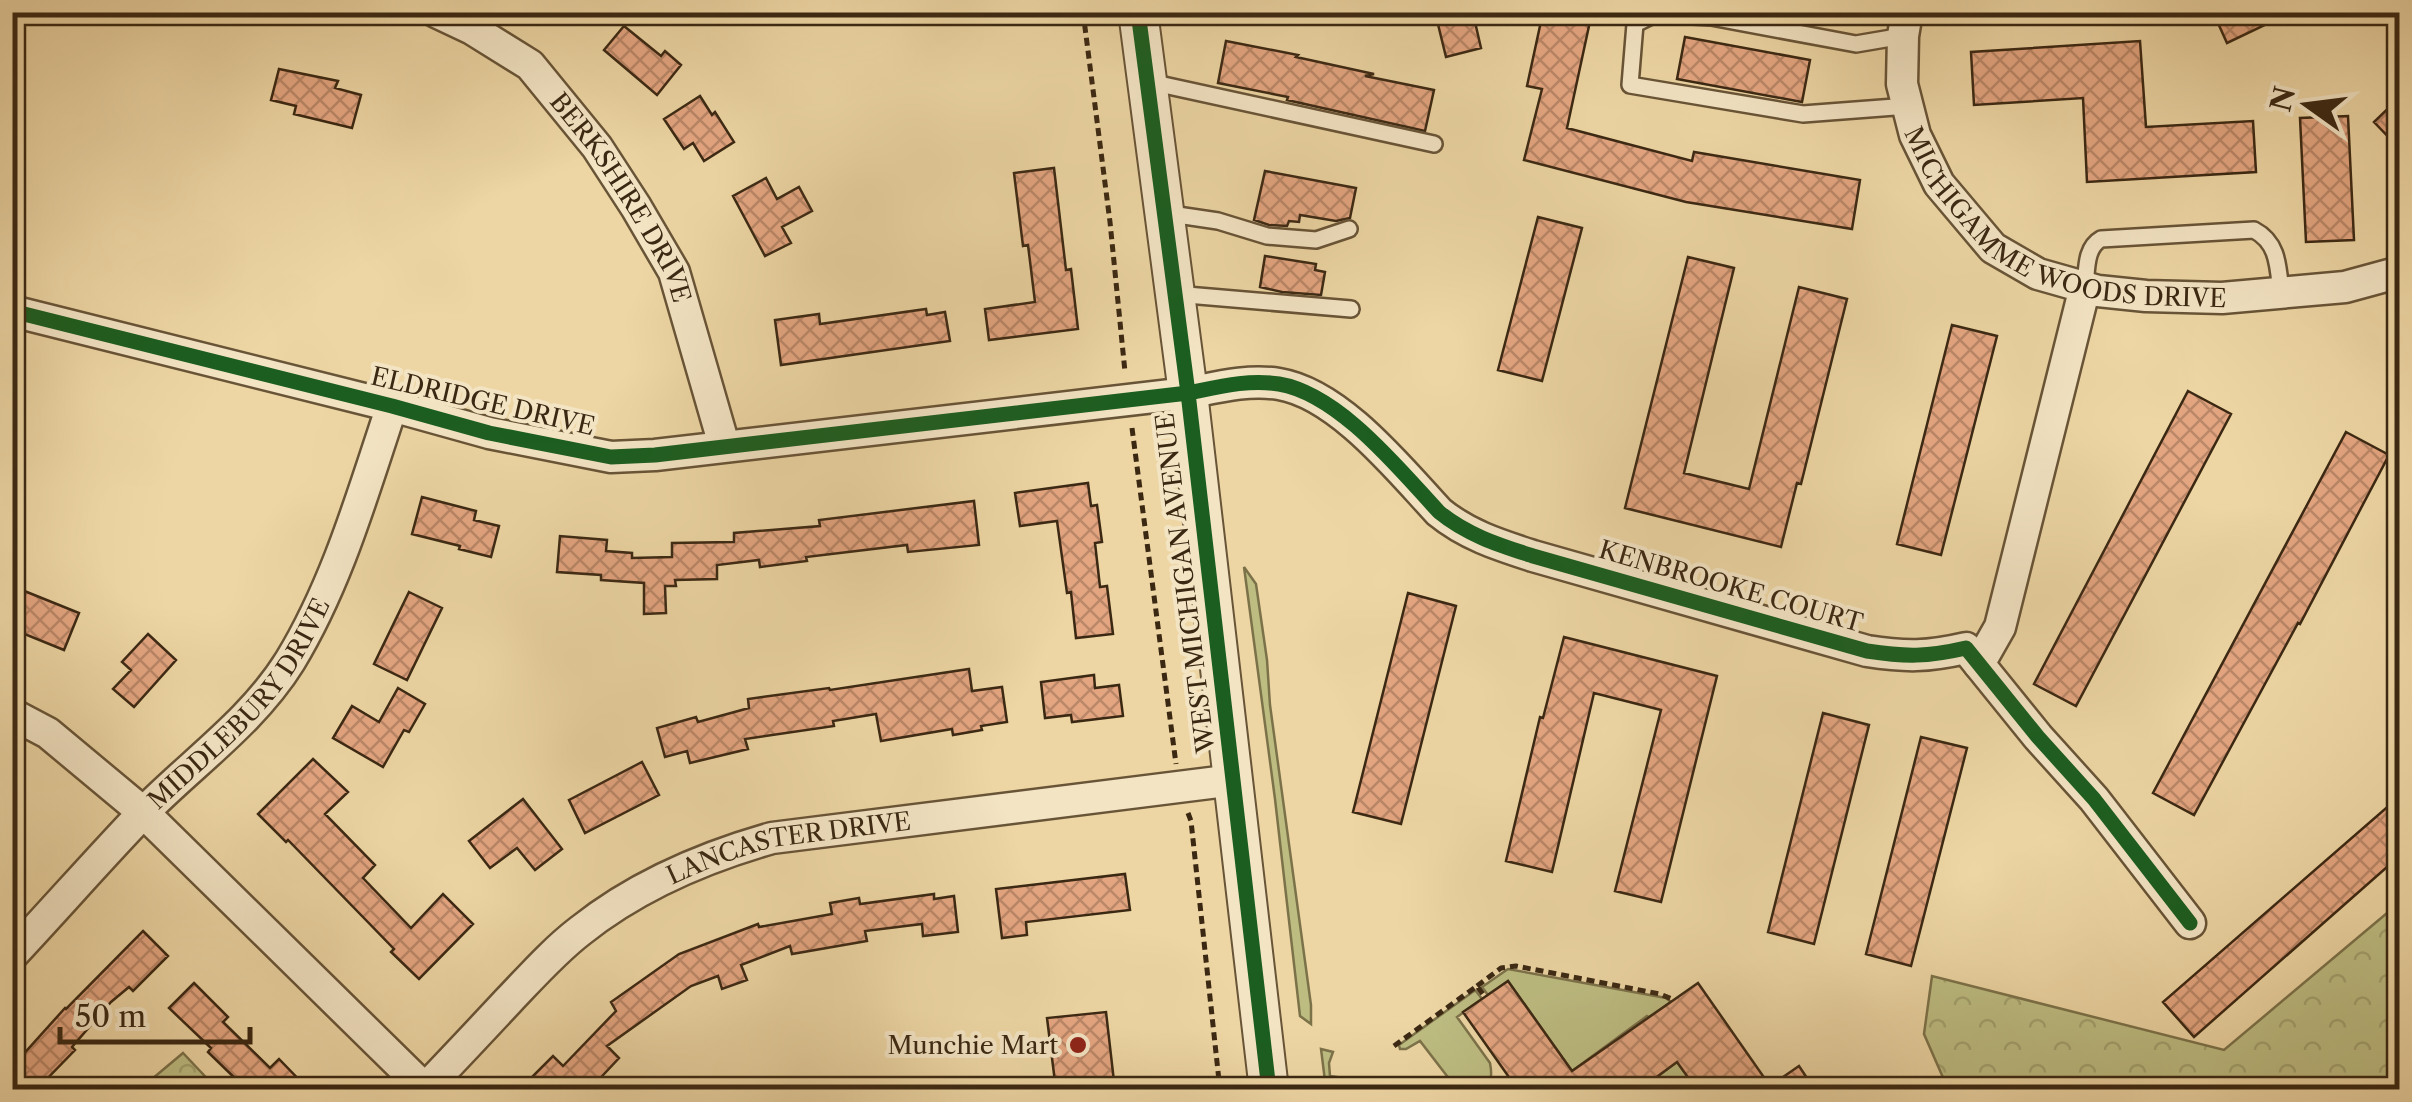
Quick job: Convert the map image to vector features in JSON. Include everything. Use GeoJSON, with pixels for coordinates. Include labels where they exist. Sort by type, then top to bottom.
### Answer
{"type":"FeatureCollection","features":[{"type":"Feature","properties":{"kind":"street","name":"BERKSHIRE DRIVE"},"geometry":{"type":"LineString","coordinates":[[436,12],[530,65],[597,147],[674,272],[724,445]]}},
{"type":"Feature","properties":{"kind":"street","name":"WEST MICHIGAN AVENUE"},"geometry":{"type":"LineString","coordinates":[[1138,12],[1188,393],[1269,1090]]}},
{"type":"Feature","properties":{"kind":"street","name":"MICHIGAMME WOODS DRIVE"},"geometry":{"type":"LineString","coordinates":[[1905,24],[1902,84],[1915,135],[1939,184],[1993,248],[2038,274],[2085,287],[2146,296],[2222,298],[2345,286],[2400,272]]}},
{"type":"Feature","properties":{"kind":"street"},"geometry":{"type":"LineString","coordinates":[[2085,287],[2000,627],[1979,664],[2094,799],[2190,923]]}},
{"type":"Feature","properties":{"kind":"street","name":"ELDRIDGE DRIVE"},"geometry":{"type":"LineString","coordinates":[[12,311],[488,432],[611,457],[1188,393]]}},
{"type":"Feature","properties":{"kind":"street","name":"KENBROOKE COURT"},"geometry":{"type":"LineString","coordinates":[[1188,393],[1255,382],[1301,391],[1357,426],[1438,512],[1485,540],[1867,651],[1902,657],[1933,656],[1966,648],[1979,664]]}},
{"type":"Feature","properties":{"kind":"street","name":"MIDDLEBURY DRIVE"},"geometry":{"type":"LineString","coordinates":[[12,954],[144,812],[255,708],[289,662],[321,604],[343,552],[392,406]]}},
{"type":"Feature","properties":{"kind":"street"},"geometry":{"type":"LineString","coordinates":[[12,714],[48,733],[144,812],[425,1089]]}},
{"type":"Feature","properties":{"kind":"street","name":"LANCASTER DRIVE"},"geometry":{"type":"LineString","coordinates":[[425,1089],[580,930],[653,884],[730,850],[772,838],[1234,780]]}},
{"type":"Feature","properties":{"kind":"lane"},"geometry":{"type":"LineString","coordinates":[[1905,24],[1856,44],[1710,17],[1655,14],[1635,24],[1630,85],[1803,114],[1908,106]]}},
{"type":"Feature","properties":{"kind":"lane"},"geometry":{"type":"LineString","coordinates":[[1147,82],[1434,144]]}},
{"type":"Feature","properties":{"kind":"lane"},"geometry":{"type":"LineString","coordinates":[[1164,213],[1218,222],[1266,236],[1316,240],[1349,228]]}},
{"type":"Feature","properties":{"kind":"lane"},"geometry":{"type":"LineString","coordinates":[[2085,287],[2091,248],[2101,239],[2254,230],[2265,236],[2276,255],[2281,293]]}},
{"type":"Feature","properties":{"kind":"lane"},"geometry":{"type":"LineString","coordinates":[[1175,294],[1351,309]]}},
{"type":"Feature","properties":{"kind":"path"},"geometry":{"type":"LineString","coordinates":[[1083,12],[1128,400],[1179,787],[1191,822],[1220,1090]]}},
{"type":"Feature","properties":{"kind":"path"},"geometry":{"type":"LineString","coordinates":[[1394,1046],[1501,968],[1516,966],[1674,1000]]}},
{"type":"Feature","properties":{"kind":"path"},"geometry":{"type":"LineString","coordinates":[[1477,986],[1485,997]]}},
{"type":"Feature","properties":{"kind":"green space"},"geometry":{"type":"Polygon","coordinates":[[[1244,567],[1256,584],[1311,1024],[1300,1016],[1244,567]]]}},
{"type":"Feature","properties":{"kind":"green space"},"geometry":{"type":"Polygon","coordinates":[[[2399,903],[2399,1089],[1948,1089],[1924,1034],[1932,976],[2224,1050],[2399,903]]]}},
{"type":"Feature","properties":{"kind":"green space"},"geometry":{"type":"Polygon","coordinates":[[[1508,969],[1671,1002],[1572,1071],[1508,981],[1488,995],[1482,987],[1508,969]]]}},
{"type":"Feature","properties":{"kind":"green space"},"geometry":{"type":"Polygon","coordinates":[[[1474,991],[1482,999],[1457,1017],[1490,1063],[1490,1080],[1484,1087],[1457,1089],[1420,1041],[1406,1049],[1399,1045],[1474,991]]]}},
{"type":"Feature","properties":{"kind":"green space"},"geometry":{"type":"Polygon","coordinates":[[[1321,1049],[1333,1052],[1330,1076],[1343,1078],[1351,1089],[1326,1089],[1321,1049]]]}},
{"type":"Feature","properties":{"kind":"green space"},"geometry":{"type":"Polygon","coordinates":[[[183,1053],[217,1089],[140,1089],[183,1053]]]}},
{"type":"Feature","properties":{"kind":"green space"},"geometry":{"type":"Polygon","coordinates":[[[1677,1062],[1697,1089],[1639,1090],[1677,1062]]]}},
{"type":"Feature","properties":{"kind":"building"},"geometry":{"type":"Polygon","coordinates":[[[1435,12],[1468,12],[1471,23],[1475,22],[1481,48],[1446,57],[1435,12]]]}},
{"type":"Feature","properties":{"kind":"building"},"geometry":{"type":"Polygon","coordinates":[[[1543,12],[1592,12],[1567,128],[1692,161],[1694,152],[1860,180],[1852,229],[1686,202],[1524,160],[1542,89],[1527,86],[1543,12]]]}},
{"type":"Feature","properties":{"kind":"building"},"geometry":{"type":"Polygon","coordinates":[[[2213,12],[2292,12],[2227,43],[2213,12]]]}},
{"type":"Feature","properties":{"kind":"building"},"geometry":{"type":"Polygon","coordinates":[[[624,26],[661,56],[665,51],[681,65],[657,95],[604,50],[624,26]]]}},
{"type":"Feature","properties":{"kind":"building"},"geometry":{"type":"Polygon","coordinates":[[[1685,37],[1810,60],[1802,102],[1677,79],[1685,37]]]}},
{"type":"Feature","properties":{"kind":"building"},"geometry":{"type":"Polygon","coordinates":[[[1226,41],[1434,90],[1425,131],[1218,83],[1226,41]]]}},
{"type":"Feature","properties":{"kind":"building"},"geometry":{"type":"Polygon","coordinates":[[[2140,41],[2146,127],[2253,121],[2256,172],[2087,182],[2083,98],[1974,105],[1971,52],[2140,41]]]}},
{"type":"Feature","properties":{"kind":"building"},"geometry":{"type":"Polygon","coordinates":[[[279,69],[338,81],[335,88],[361,95],[352,128],[294,114],[296,106],[271,100],[279,69]]]}},
{"type":"Feature","properties":{"kind":"building"},"geometry":{"type":"Polygon","coordinates":[[[700,96],[734,142],[704,161],[693,143],[684,149],[664,119],[700,96]]]}},
{"type":"Feature","properties":{"kind":"building"},"geometry":{"type":"Polygon","coordinates":[[[2400,97],[2400,149],[2374,122],[2400,97]]]}},
{"type":"Feature","properties":{"kind":"building"},"geometry":{"type":"Polygon","coordinates":[[[2348,116],[2354,240],[2306,242],[2300,118],[2348,116]]]}},
{"type":"Feature","properties":{"kind":"building"},"geometry":{"type":"Polygon","coordinates":[[[1054,168],[1066,270],[1071,269],[1078,329],[989,340],[985,309],[1035,302],[1014,173],[1054,168]]]}},
{"type":"Feature","properties":{"kind":"building"},"geometry":{"type":"Polygon","coordinates":[[[1265,171],[1356,188],[1350,218],[1336,221],[1300,215],[1299,222],[1289,221],[1287,226],[1254,220],[1265,171]]]}},
{"type":"Feature","properties":{"kind":"building"},"geometry":{"type":"Polygon","coordinates":[[[766,178],[777,199],[799,187],[812,211],[782,227],[791,243],[765,256],[733,196],[766,178]]]}},
{"type":"Feature","properties":{"kind":"building"},"geometry":{"type":"Polygon","coordinates":[[[1538,217],[1582,228],[1542,381],[1498,370],[1538,217]]]}},
{"type":"Feature","properties":{"kind":"building"},"geometry":{"type":"Polygon","coordinates":[[[1265,256],[1316,264],[1315,270],[1325,272],[1321,295],[1260,287],[1265,256]]]}},
{"type":"Feature","properties":{"kind":"building"},"geometry":{"type":"Polygon","coordinates":[[[1688,257],[1734,268],[1684,473],[1749,489],[1799,287],[1847,299],[1801,484],[1797,483],[1781,547],[1625,508],[1688,257]]]}},
{"type":"Feature","properties":{"kind":"building"},"geometry":{"type":"Polygon","coordinates":[[[926,309],[927,315],[945,312],[950,341],[781,365],[775,320],[819,314],[820,324],[926,309]]]}},
{"type":"Feature","properties":{"kind":"building"},"geometry":{"type":"Polygon","coordinates":[[[1952,325],[1997,336],[1941,555],[1897,544],[1952,325]]]}},
{"type":"Feature","properties":{"kind":"building"},"geometry":{"type":"Polygon","coordinates":[[[2188,391],[2231,414],[2076,706],[2034,684],[2188,391]]]}},
{"type":"Feature","properties":{"kind":"building"},"geometry":{"type":"Polygon","coordinates":[[[2346,432],[2389,455],[2194,815],[2153,793],[2346,432]]]}},
{"type":"Feature","properties":{"kind":"building"},"geometry":{"type":"Polygon","coordinates":[[[1088,483],[1091,506],[1097,505],[1102,542],[1095,543],[1100,587],[1107,586],[1113,634],[1076,638],[1057,521],[1020,526],[1015,493],[1088,483]]]}},
{"type":"Feature","properties":{"kind":"building"},"geometry":{"type":"Polygon","coordinates":[[[422,497],[476,511],[474,520],[499,526],[491,557],[412,534],[422,497]]]}},
{"type":"Feature","properties":{"kind":"building"},"geometry":{"type":"Polygon","coordinates":[[[974,501],[979,545],[908,552],[907,545],[806,557],[807,561],[760,567],[759,560],[717,565],[717,579],[675,580],[676,586],[665,586],[666,613],[644,614],[644,583],[557,572],[560,536],[607,540],[606,551],[632,553],[632,558],[672,557],[672,543],[734,542],[734,533],[820,526],[819,520],[974,501]]]}},
{"type":"Feature","properties":{"kind":"building"},"geometry":{"type":"Polygon","coordinates":[[[12,586],[79,613],[64,650],[12,629],[12,586]]]}},
{"type":"Feature","properties":{"kind":"building"},"geometry":{"type":"Polygon","coordinates":[[[409,592],[442,608],[407,680],[374,664],[409,592]]]}},
{"type":"Feature","properties":{"kind":"building"},"geometry":{"type":"Polygon","coordinates":[[[1408,593],[1456,606],[1401,824],[1353,812],[1408,593]]]}},
{"type":"Feature","properties":{"kind":"building"},"geometry":{"type":"Polygon","coordinates":[[[148,634],[176,660],[134,707],[113,689],[131,670],[122,662],[148,634]]]}},
{"type":"Feature","properties":{"kind":"building"},"geometry":{"type":"Polygon","coordinates":[[[1564,637],[1717,676],[1661,902],[1615,891],[1661,710],[1594,693],[1552,872],[1506,861],[1540,717],[1543,718],[1564,637]]]}},
{"type":"Feature","properties":{"kind":"building"},"geometry":{"type":"Polygon","coordinates":[[[969,669],[972,691],[1002,687],[1007,722],[953,735],[952,729],[881,741],[876,714],[833,721],[834,726],[745,739],[748,749],[690,763],[687,751],[665,757],[657,728],[749,708],[748,699],[969,669]]]}},
{"type":"Feature","properties":{"kind":"building"},"geometry":{"type":"Polygon","coordinates":[[[1094,675],[1095,688],[1119,685],[1123,716],[1072,722],[1071,715],[1045,718],[1041,682],[1094,675]]]}},
{"type":"Feature","properties":{"kind":"building"},"geometry":{"type":"Polygon","coordinates":[[[398,688],[425,704],[409,732],[404,730],[383,767],[333,738],[352,706],[379,722],[398,688]]]}},
{"type":"Feature","properties":{"kind":"building"},"geometry":{"type":"Polygon","coordinates":[[[1823,713],[1869,725],[1814,944],[1768,932],[1823,713]]]}},
{"type":"Feature","properties":{"kind":"building"},"geometry":{"type":"Polygon","coordinates":[[[1921,737],[1967,748],[1911,966],[1866,954],[1921,737]]]}},
{"type":"Feature","properties":{"kind":"building"},"geometry":{"type":"Polygon","coordinates":[[[313,759],[348,792],[325,814],[375,865],[363,878],[411,928],[443,894],[473,924],[419,979],[288,840],[258,814],[313,759]]]}},
{"type":"Feature","properties":{"kind":"building"},"geometry":{"type":"Polygon","coordinates":[[[642,762],[659,795],[585,833],[569,800],[642,762]]]}},
{"type":"Feature","properties":{"kind":"building"},"geometry":{"type":"Polygon","coordinates":[[[2400,796],[2400,881],[2387,867],[2194,1037],[2163,1002],[2400,796]]]}},
{"type":"Feature","properties":{"kind":"building"},"geometry":{"type":"Polygon","coordinates":[[[523,799],[562,849],[535,870],[517,848],[490,868],[469,841],[523,799]]]}},
{"type":"Feature","properties":{"kind":"building"},"geometry":{"type":"Polygon","coordinates":[[[1125,874],[1130,910],[1026,922],[1027,935],[1002,938],[996,889],[1125,874]]]}},
{"type":"Feature","properties":{"kind":"building"},"geometry":{"type":"Polygon","coordinates":[[[934,894],[934,899],[954,896],[958,932],[923,936],[922,924],[865,931],[867,941],[792,954],[790,946],[741,965],[747,980],[722,989],[718,976],[691,986],[607,1046],[619,1058],[589,1090],[543,1090],[531,1078],[553,1056],[563,1066],[616,1011],[611,1002],[679,954],[758,924],[759,927],[832,914],[830,903],[859,898],[860,904],[934,894]]]}},
{"type":"Feature","properties":{"kind":"building"},"geometry":{"type":"Polygon","coordinates":[[[143,931],[168,956],[133,991],[129,987],[111,1002],[72,1047],[75,1050],[37,1089],[12,1067],[143,931]]]}},
{"type":"Feature","properties":{"kind":"building"},"geometry":{"type":"Polygon","coordinates":[[[1508,981],[1572,1071],[1698,983],[1770,1086],[1799,1066],[1815,1090],[1697,1090],[1677,1062],[1639,1090],[1518,1090],[1463,1012],[1508,981]]]}},
{"type":"Feature","properties":{"kind":"building"},"geometry":{"type":"Polygon","coordinates":[[[194,983],[228,1017],[223,1022],[270,1068],[279,1059],[309,1090],[247,1090],[169,1008],[194,983]]]}},
{"type":"Feature","properties":{"kind":"building"},"geometry":{"type":"Polygon","coordinates":[[[1106,1012],[1115,1090],[1056,1090],[1047,1018],[1106,1012]]]}},
{"type":"Feature","properties":{"kind":"cycle path"},"geometry":{"type":"LineString","coordinates":[[1138,12],[1188,393],[1269,1090]]}},
{"type":"Feature","properties":{"kind":"cycle path"},"geometry":{"type":"LineString","coordinates":[[12,311],[489,433],[611,457],[1188,393],[1244,383],[1279,384],[1324,402],[1387,455],[1439,512],[1496,543],[1867,651],[1916,655],[1966,648],[2094,799],[2190,923]]}},
{"type":"Feature","properties":{"kind":"place","name":"Munchie Mart"},"geometry":{"type":"Point","coordinates":[1078,1045]}}]}
